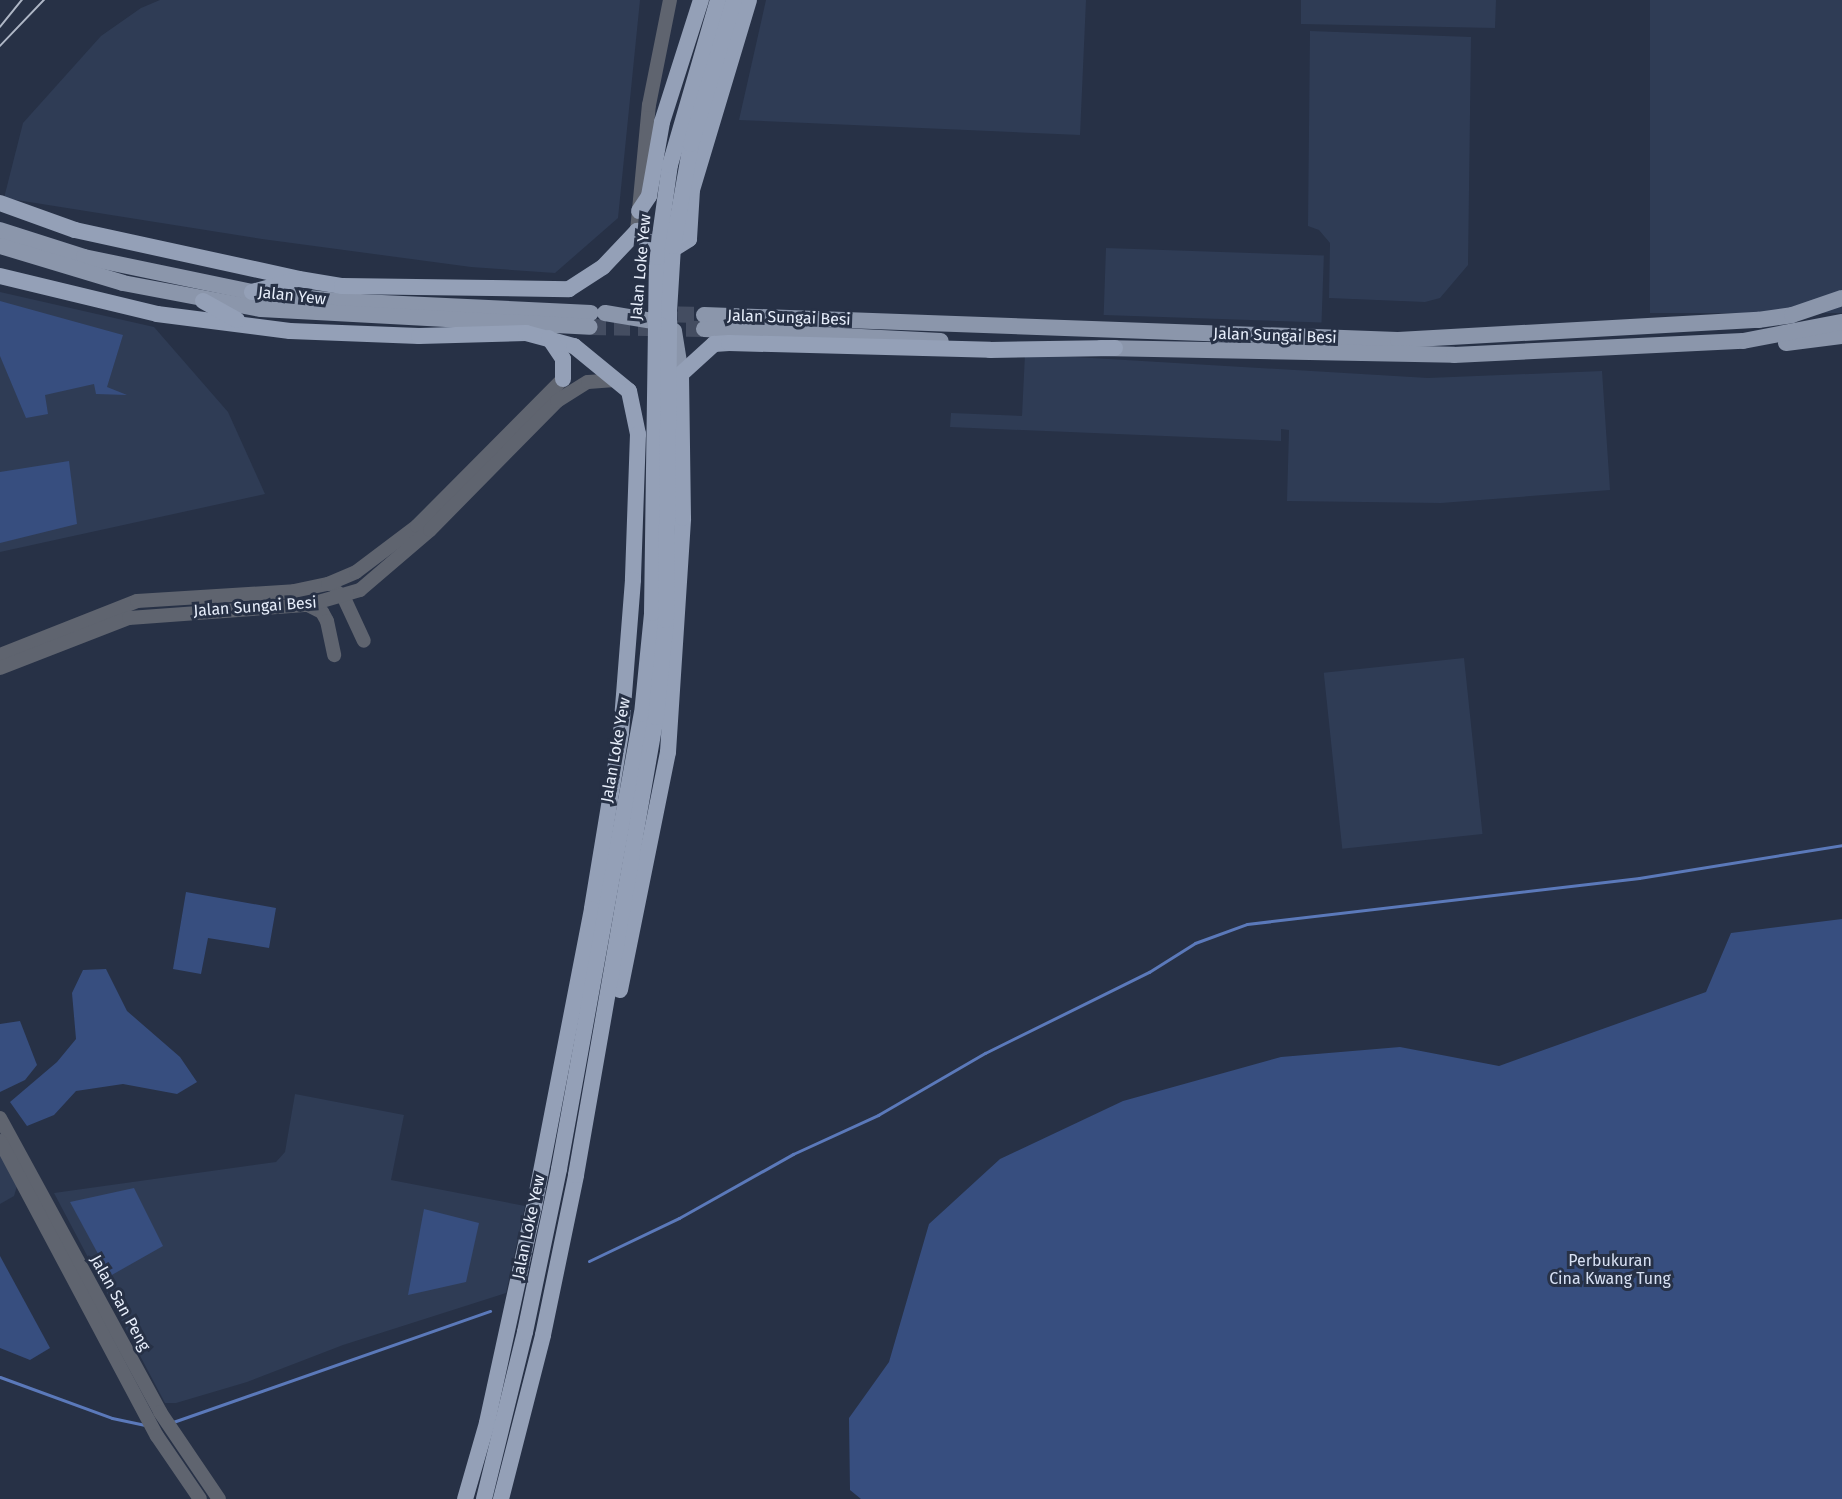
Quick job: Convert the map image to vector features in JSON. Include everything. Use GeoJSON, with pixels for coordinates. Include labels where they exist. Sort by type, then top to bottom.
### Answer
{"type":"FeatureCollection","features":[{"type":"Feature","properties":{"kind":"highway"},"geometry":{"type":"LineString","coordinates":[[639,211],[649,196],[662,122],[701,0]]}},
{"type":"Feature","properties":{"kind":"highway","name":"Jalan Loke Yew"},"geometry":{"type":"LineString","coordinates":[[501,1499],[543,1335],[599,1043],[649,715],[657,256],[670,165],[718,0]]}},
{"type":"Feature","properties":{"kind":"highway","name":"Jalan Loke Yew"},"geometry":{"type":"LineString","coordinates":[[484,1499],[525,1332],[666,620],[669,312],[673,246],[691,144],[734,0]]}},
{"type":"Feature","properties":{"kind":"highway"},"geometry":{"type":"LineString","coordinates":[[0,203],[75,230],[299,279],[342,286],[569,289],[603,267],[637,231],[657,251],[667,253],[689,239],[692,190],[749,0]]}},
{"type":"Feature","properties":{"kind":"highway"},"geometry":{"type":"LineString","coordinates":[[0,276],[157,314],[302,331],[420,336],[526,333],[574,346],[628,391],[636,412],[634,519],[621,733],[579,976],[495,1389],[465,1499]]}},
{"type":"Feature","properties":{"kind":"highway"},"geometry":{"type":"LineString","coordinates":[[252,292],[299,279]]}},
{"type":"Feature","properties":{"kind":"highway"},"geometry":{"type":"LineString","coordinates":[[203,301],[243,323]]}},
{"type":"Feature","properties":{"kind":"highway"},"geometry":{"type":"LineString","coordinates":[[549,338],[563,359],[562,379]]}},
{"type":"Feature","properties":{"kind":"highway"},"geometry":{"type":"LineString","coordinates":[[599,1043],[610,1025],[619,994],[668,752],[683,518],[681,374],[714,344],[729,343],[979,350],[1114,348]]}},
{"type":"Feature","properties":{"kind":"highway"},"geometry":{"type":"LineString","coordinates":[[634,519],[642,509],[659,502],[676,507],[683,518]]}},
{"type":"Feature","properties":{"kind":"highway"},"geometry":{"type":"LineString","coordinates":[[579,976],[576,1023],[579,1061]]}},
{"type":"Feature","properties":{"kind":"main road"},"geometry":{"type":"LineString","coordinates":[[0,221],[84,257]]}},
{"type":"Feature","properties":{"kind":"main road","name":"Jalan Yew"},"geometry":{"type":"LineString","coordinates":[[0,230],[84,257],[252,292],[339,301],[595,318]]}},
{"type":"Feature","properties":{"kind":"main road","name":"Jalan Yew"},"geometry":{"type":"LineString","coordinates":[[0,246],[123,283],[203,301],[314,314],[595,318]]}},
{"type":"Feature","properties":{"kind":"main road"},"geometry":{"type":"LineString","coordinates":[[0,259],[123,283]]}},
{"type":"Feature","properties":{"kind":"main road","name":"Jalan Sungai Besi"},"geometry":{"type":"LineString","coordinates":[[1842,298],[1792,315],[1758,320],[1398,340],[704,322],[1114,348],[1444,355],[1743,341],[1842,322]]}},
{"type":"Feature","properties":{"kind":"main road"},"geometry":{"type":"LineString","coordinates":[[595,318],[659,322],[674,331],[681,374]]}},
{"type":"Feature","properties":{"kind":"main road"},"geometry":{"type":"LineString","coordinates":[[1743,341],[1778,343],[1842,336]]}},
{"type":"Feature","properties":{"kind":"street"},"geometry":{"type":"LineString","coordinates":[[637,231],[649,105],[670,0]]}},
{"type":"Feature","properties":{"kind":"street","name":"Jalan Sungai Besi"},"geometry":{"type":"LineString","coordinates":[[0,668],[150,598],[294,591],[339,580],[381,556],[417,526],[562,379]]}},
{"type":"Feature","properties":{"kind":"street","name":"Jalan Sungai Besi"},"geometry":{"type":"LineString","coordinates":[[0,655],[71,633],[146,614],[308,605],[344,598],[390,568],[572,388],[588,382],[615,380]]}},
{"type":"Feature","properties":{"kind":"street"},"geometry":{"type":"LineString","coordinates":[[344,598],[349,587],[381,556]]}},
{"type":"Feature","properties":{"kind":"street"},"geometry":{"type":"LineString","coordinates":[[294,591],[330,589],[344,598],[363,641]]}},
{"type":"Feature","properties":{"kind":"street"},"geometry":{"type":"LineString","coordinates":[[308,605],[322,612],[327,621],[334,655]]}},
{"type":"Feature","properties":{"kind":"street","name":"Jalan San Peng"},"geometry":{"type":"LineString","coordinates":[[0,1118],[160,1413],[219,1499]]}},
{"type":"Feature","properties":{"kind":"street","name":"Jalan San Peng"},"geometry":{"type":"LineString","coordinates":[[0,1142],[146,1417],[200,1499]]}},
{"type":"Feature","properties":{"kind":"shaded area"},"geometry":{"type":"Polygon","coordinates":[[[160,0],[640,0],[618,218],[555,273],[471,267],[262,239],[4,198],[23,123],[101,36],[141,8],[160,0]]]}},
{"type":"Feature","properties":{"kind":"shaded area"},"geometry":{"type":"Polygon","coordinates":[[[766,0],[1086,0],[1080,135],[739,120],[766,0]]]}},
{"type":"Feature","properties":{"kind":"shaded area"},"geometry":{"type":"Polygon","coordinates":[[[1301,0],[1496,0],[1495,28],[1301,24],[1301,0]]]}},
{"type":"Feature","properties":{"kind":"shaded area"},"geometry":{"type":"Polygon","coordinates":[[[1650,0],[1842,0],[1842,313],[1650,313],[1650,0]]]}},
{"type":"Feature","properties":{"kind":"shaded area"},"geometry":{"type":"Polygon","coordinates":[[[1310,31],[1471,37],[1468,265],[1440,298],[1425,302],[1329,298],[1330,243],[1319,230],[1308,226],[1310,31]]]}},
{"type":"Feature","properties":{"kind":"shaded area"},"geometry":{"type":"Polygon","coordinates":[[[1106,248],[1324,256],[1322,323],[1104,315],[1106,248]]]}},
{"type":"Feature","properties":{"kind":"shaded area"},"geometry":{"type":"Polygon","coordinates":[[[0,292],[154,327],[228,412],[265,494],[0,552],[0,292]]]}},
{"type":"Feature","properties":{"kind":"shaded area"},"geometry":{"type":"Polygon","coordinates":[[[1025,354],[1428,378],[1602,371],[1610,490],[1441,503],[1287,501],[1289,430],[1281,429],[1281,441],[950,427],[951,413],[1022,416],[1025,354]]]}},
{"type":"Feature","properties":{"kind":"shaded area"},"geometry":{"type":"Polygon","coordinates":[[[1464,658],[1483,834],[1342,849],[1324,673],[1464,658]]]}},
{"type":"Feature","properties":{"kind":"shaded area"},"geometry":{"type":"Polygon","coordinates":[[[295,1094],[404,1115],[391,1180],[525,1206],[506,1293],[343,1345],[247,1382],[176,1403],[165,1403],[54,1193],[276,1162],[285,1152],[295,1094]]]}},
{"type":"Feature","properties":{"kind":"shaded area"},"geometry":{"type":"Polygon","coordinates":[[[0,1153],[17,1186],[14,1196],[0,1204],[0,1153]]]}},
{"type":"Feature","properties":{"kind":"green space"},"geometry":{"type":"Polygon","coordinates":[[[0,301],[123,335],[107,387],[127,395],[96,394],[94,384],[45,395],[48,414],[26,418],[0,356],[0,301]]]}},
{"type":"Feature","properties":{"kind":"green space"},"geometry":{"type":"Polygon","coordinates":[[[69,461],[77,524],[0,543],[0,472],[69,461]]]}},
{"type":"Feature","properties":{"kind":"green space"},"geometry":{"type":"Polygon","coordinates":[[[186,892],[276,908],[269,948],[208,938],[201,974],[173,969],[186,892]]]}},
{"type":"Feature","properties":{"kind":"green space","name":"Perbukuran Cina Kwang Tung"},"geometry":{"type":"Polygon","coordinates":[[[1842,919],[1842,1499],[861,1499],[850,1490],[849,1418],[889,1362],[929,1224],[1000,1159],[1123,1101],[1281,1057],[1400,1047],[1499,1066],[1706,992],[1731,933],[1842,919]]]}},
{"type":"Feature","properties":{"kind":"green space"},"geometry":{"type":"Polygon","coordinates":[[[106,969],[127,1011],[180,1057],[197,1082],[177,1094],[123,1084],[76,1091],[54,1115],[27,1126],[10,1102],[57,1062],[76,1039],[72,993],[83,970],[106,969]]]}},
{"type":"Feature","properties":{"kind":"green space"},"geometry":{"type":"Polygon","coordinates":[[[20,1021],[37,1065],[25,1080],[0,1092],[0,1024],[20,1021]]]}},
{"type":"Feature","properties":{"kind":"green space"},"geometry":{"type":"Polygon","coordinates":[[[134,1188],[163,1246],[110,1276],[70,1202],[134,1188]]]}},
{"type":"Feature","properties":{"kind":"green space"},"geometry":{"type":"Polygon","coordinates":[[[424,1209],[479,1223],[466,1282],[408,1295],[424,1209]]]}},
{"type":"Feature","properties":{"kind":"green space"},"geometry":{"type":"Polygon","coordinates":[[[0,1256],[50,1348],[30,1360],[0,1348],[0,1256]]]}},
{"type":"Feature","properties":{"kind":"waterway"},"geometry":{"type":"LineString","coordinates":[[589,1261],[679,1218],[793,1154],[878,1115],[985,1053],[1149,972],[1195,943],[1247,924],[1639,878],[1842,845]]}},
{"type":"Feature","properties":{"kind":"waterway"},"geometry":{"type":"LineString","coordinates":[[173,1422],[490,1311]]}},
{"type":"Feature","properties":{"kind":"waterway"},"geometry":{"type":"LineString","coordinates":[[0,1377],[112,1418],[146,1425]]}},
{"type":"Feature","properties":{"kind":"tunnel"},"geometry":{"type":"LineString","coordinates":[[654,314],[704,315]]}},
{"type":"Feature","properties":{"kind":"tunnel"},"geometry":{"type":"LineString","coordinates":[[590,327],[704,329]]}},
{"type":"Feature","properties":{"kind":"tram line"},"geometry":{"type":"LineString","coordinates":[[0,27],[22,0]]}},
{"type":"Feature","properties":{"kind":"tram line"},"geometry":{"type":"LineString","coordinates":[[0,46],[44,0]]}}]}
